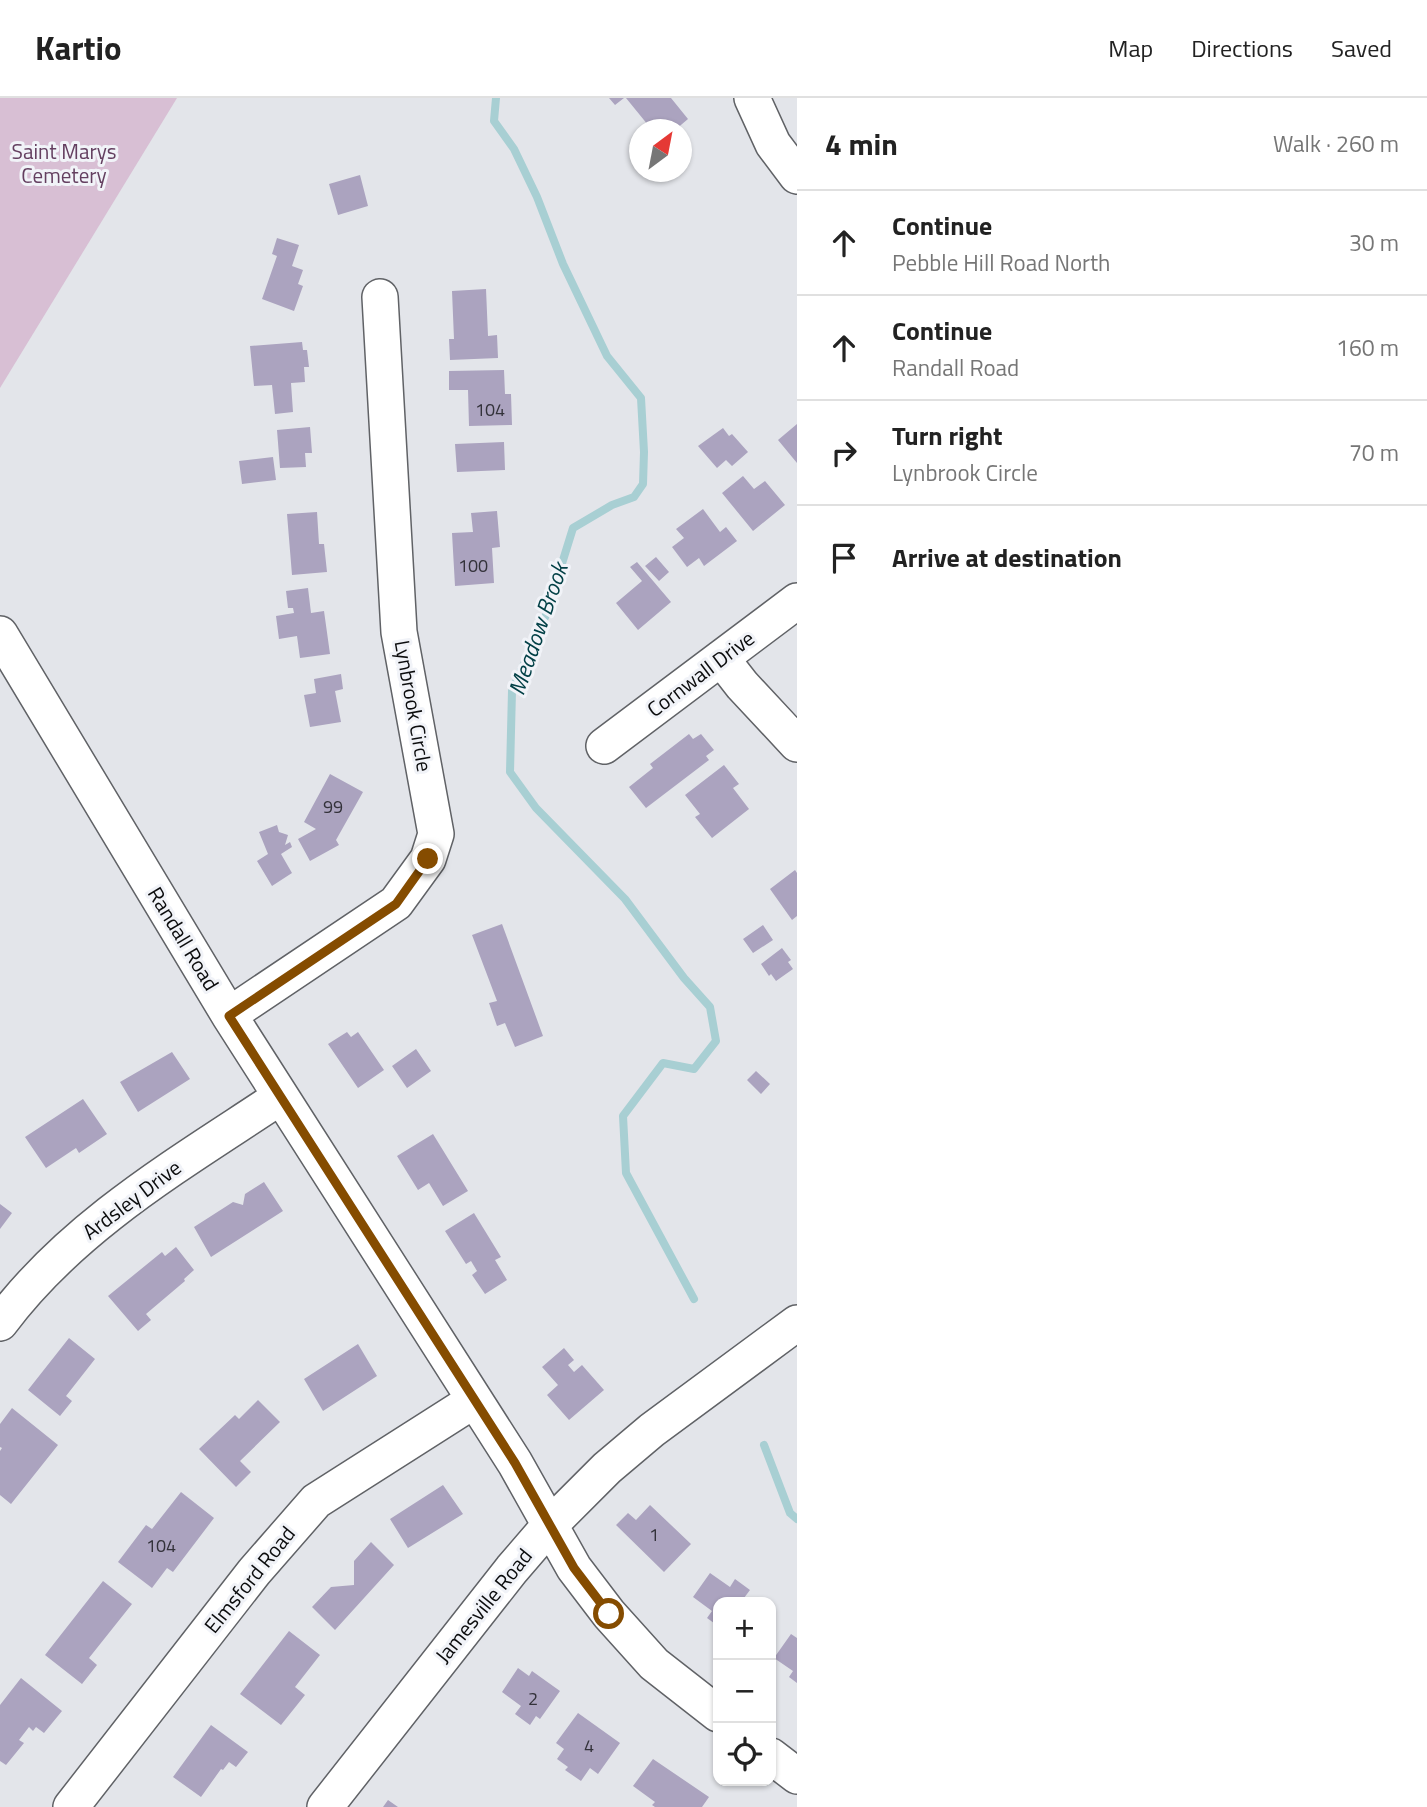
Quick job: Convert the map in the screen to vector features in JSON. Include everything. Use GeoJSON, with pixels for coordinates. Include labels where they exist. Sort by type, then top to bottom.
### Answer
{"type":"FeatureCollection","features":[{"type":"Feature","properties":{"kind":"street"},"geometry":{"type":"LineString","coordinates":[[752,98],[773,144],[797,176]]}},
{"type":"Feature","properties":{"kind":"street","name":"Lynbrook Circle"},"geometry":{"type":"LineString","coordinates":[[229,1016],[396,904],[428,859],[436,834],[399,632],[380,297]]}},
{"type":"Feature","properties":{"kind":"street","name":"Cornwall Drive"},"geometry":{"type":"LineString","coordinates":[[604,746],[797,601]]}},
{"type":"Feature","properties":{"kind":"street","name":"Randall Road"},"geometry":{"type":"LineString","coordinates":[[0,634],[229,1016],[515,1463],[574,1568],[609,1614],[654,1664],[713,1710]]}},
{"type":"Feature","properties":{"kind":"street"},"geometry":{"type":"LineString","coordinates":[[722,658],[742,685],[797,744]]}},
{"type":"Feature","properties":{"kind":"street","name":"Ardsley Drive"},"geometry":{"type":"LineString","coordinates":[[0,1323],[29,1289],[98,1222],[152,1182],[281,1097]]}},
{"type":"Feature","properties":{"kind":"street","name":"Jamesville Road"},"geometry":{"type":"LineString","coordinates":[[325,1807],[549,1525],[607,1468],[652,1430],[797,1323]]}},
{"type":"Feature","properties":{"kind":"street","name":"Elmsford Road"},"geometry":{"type":"LineString","coordinates":[[71,1807],[254,1572],[316,1501],[473,1401]]}},
{"type":"Feature","properties":{"kind":"street"},"geometry":{"type":"LineString","coordinates":[[776,1760],[797,1776]]}},
{"type":"Feature","properties":{"kind":"green space","name":"Saint Marys Cemetery"},"geometry":{"type":"Polygon","coordinates":[[[0,98],[177,98],[0,388],[0,98]]]}},
{"type":"Feature","properties":{"kind":"building"},"geometry":{"type":"Polygon","coordinates":[[[609,98],[624,98],[615,105],[609,98]]]}},
{"type":"Feature","properties":{"kind":"building"},"geometry":{"type":"Polygon","coordinates":[[[626,98],[671,98],[688,119],[643,119],[626,98]]]}},
{"type":"Feature","properties":{"kind":"building"},"geometry":{"type":"Polygon","coordinates":[[[360,175],[368,206],[338,215],[329,184],[360,175]]]}},
{"type":"Feature","properties":{"kind":"building"},"geometry":{"type":"Polygon","coordinates":[[[277,238],[299,245],[292,266],[303,270],[298,284],[303,286],[294,311],[262,299],[277,256],[272,254],[277,238]]]}},
{"type":"Feature","properties":{"kind":"building"},"geometry":{"type":"Polygon","coordinates":[[[486,289],[488,336],[497,335],[498,358],[450,360],[449,339],[454,339],[452,291],[486,289]]]}},
{"type":"Feature","properties":{"kind":"building"},"geometry":{"type":"Polygon","coordinates":[[[302,342],[303,350],[307,350],[309,367],[304,367],[305,382],[291,383],[293,412],[275,414],[272,385],[254,386],[250,346],[302,342]]]}},
{"type":"Feature","properties":{"kind":"building"},"geometry":{"type":"Polygon","coordinates":[[[504,370],[505,394],[511,394],[512,425],[469,426],[468,390],[449,390],[449,371],[504,370]]]}},
{"type":"Feature","properties":{"kind":"building"},"geometry":{"type":"Polygon","coordinates":[[[797,424],[797,463],[778,440],[797,424]]]}},
{"type":"Feature","properties":{"kind":"building"},"geometry":{"type":"Polygon","coordinates":[[[310,427],[312,453],[305,453],[306,467],[280,468],[277,430],[310,427]]]}},
{"type":"Feature","properties":{"kind":"building"},"geometry":{"type":"Polygon","coordinates":[[[723,428],[748,452],[732,466],[726,460],[717,468],[698,446],[723,428]]]}},
{"type":"Feature","properties":{"kind":"building"},"geometry":{"type":"Polygon","coordinates":[[[504,442],[505,470],[457,472],[455,444],[504,442]]]}},
{"type":"Feature","properties":{"kind":"building"},"geometry":{"type":"Polygon","coordinates":[[[273,457],[276,480],[242,484],[239,461],[273,457]]]}},
{"type":"Feature","properties":{"kind":"building"},"geometry":{"type":"Polygon","coordinates":[[[743,476],[754,489],[765,481],[785,505],[753,531],[722,493],[743,476]]]}},
{"type":"Feature","properties":{"kind":"building"},"geometry":{"type":"Polygon","coordinates":[[[703,509],[720,532],[726,527],[737,541],[704,566],[699,558],[687,567],[672,547],[684,538],[676,529],[703,509]]]}},
{"type":"Feature","properties":{"kind":"building"},"geometry":{"type":"Polygon","coordinates":[[[497,511],[500,547],[492,548],[494,583],[455,586],[452,533],[473,532],[471,513],[497,511]]]}},
{"type":"Feature","properties":{"kind":"building"},"geometry":{"type":"Polygon","coordinates":[[[317,512],[319,544],[324,544],[327,572],[292,575],[287,514],[317,512]]]}},
{"type":"Feature","properties":{"kind":"building"},"geometry":{"type":"Polygon","coordinates":[[[656,557],[669,572],[659,581],[645,566],[656,557]]]}},
{"type":"Feature","properties":{"kind":"building"},"geometry":{"type":"Polygon","coordinates":[[[637,562],[671,602],[638,630],[616,603],[642,581],[630,567],[637,562]]]}},
{"type":"Feature","properties":{"kind":"building"},"geometry":{"type":"Polygon","coordinates":[[[308,588],[311,613],[324,611],[330,654],[300,658],[297,636],[279,639],[276,616],[294,613],[293,608],[288,608],[286,591],[308,588]]]}},
{"type":"Feature","properties":{"kind":"building"},"geometry":{"type":"Polygon","coordinates":[[[341,674],[343,689],[335,691],[341,722],[310,727],[304,695],[316,693],[314,679],[341,674]]]}},
{"type":"Feature","properties":{"kind":"building"},"geometry":{"type":"Polygon","coordinates":[[[689,734],[693,739],[701,734],[714,750],[706,756],[709,760],[646,808],[629,787],[653,768],[650,764],[689,734]]]}},
{"type":"Feature","properties":{"kind":"building"},"geometry":{"type":"Polygon","coordinates":[[[724,765],[739,784],[733,788],[749,809],[712,838],[695,817],[700,814],[685,795],[724,765]]]}},
{"type":"Feature","properties":{"kind":"building"},"geometry":{"type":"Polygon","coordinates":[[[330,774],[363,792],[336,840],[339,845],[310,861],[298,839],[316,829],[304,822],[330,774]]]}},
{"type":"Feature","properties":{"kind":"building"},"geometry":{"type":"Polygon","coordinates":[[[277,825],[279,832],[288,835],[285,845],[290,842],[292,847],[281,854],[292,873],[272,886],[257,861],[268,854],[259,832],[277,825]]]}},
{"type":"Feature","properties":{"kind":"building"},"geometry":{"type":"Polygon","coordinates":[[[795,870],[797,916],[792,920],[770,889],[795,870]]]}},
{"type":"Feature","properties":{"kind":"building"},"geometry":{"type":"Polygon","coordinates":[[[502,924],[543,1036],[515,1047],[505,1023],[497,1026],[489,1003],[497,1001],[472,935],[502,924]]]}},
{"type":"Feature","properties":{"kind":"building"},"geometry":{"type":"Polygon","coordinates":[[[763,925],[773,940],[753,953],[743,939],[763,925]]]}},
{"type":"Feature","properties":{"kind":"building"},"geometry":{"type":"Polygon","coordinates":[[[782,948],[791,960],[788,962],[793,969],[776,981],[761,964],[782,948]]]}},
{"type":"Feature","properties":{"kind":"building"},"geometry":{"type":"Polygon","coordinates":[[[347,1032],[351,1037],[358,1032],[384,1070],[358,1088],[328,1044],[347,1032]]]}},
{"type":"Feature","properties":{"kind":"building"},"geometry":{"type":"Polygon","coordinates":[[[416,1049],[431,1071],[407,1088],[392,1066],[416,1049]]]}},
{"type":"Feature","properties":{"kind":"building"},"geometry":{"type":"Polygon","coordinates":[[[172,1052],[190,1079],[138,1112],[120,1082],[172,1052]]]}},
{"type":"Feature","properties":{"kind":"building"},"geometry":{"type":"Polygon","coordinates":[[[756,1071],[770,1084],[761,1094],[747,1080],[756,1071]]]}},
{"type":"Feature","properties":{"kind":"building"},"geometry":{"type":"Polygon","coordinates":[[[83,1099],[107,1134],[79,1153],[76,1148],[46,1168],[25,1137],[83,1099]]]}},
{"type":"Feature","properties":{"kind":"building"},"geometry":{"type":"Polygon","coordinates":[[[433,1134],[468,1191],[443,1206],[429,1183],[418,1190],[397,1156],[433,1134]]]}},
{"type":"Feature","properties":{"kind":"building"},"geometry":{"type":"Polygon","coordinates":[[[264,1182],[283,1211],[211,1257],[194,1227],[233,1202],[243,1205],[245,1194],[264,1182]]]}},
{"type":"Feature","properties":{"kind":"building"},"geometry":{"type":"Polygon","coordinates":[[[0,1204],[12,1213],[0,1229],[0,1204]]]}},
{"type":"Feature","properties":{"kind":"building"},"geometry":{"type":"Polygon","coordinates":[[[474,1213],[501,1257],[495,1260],[507,1280],[485,1294],[472,1275],[477,1271],[471,1261],[466,1264],[445,1231],[474,1213]]]}},
{"type":"Feature","properties":{"kind":"building"},"geometry":{"type":"Polygon","coordinates":[[[176,1247],[194,1270],[146,1314],[151,1320],[138,1331],[108,1296],[162,1252],[165,1256],[176,1247]]]}},
{"type":"Feature","properties":{"kind":"building"},"geometry":{"type":"Polygon","coordinates":[[[69,1338],[95,1359],[66,1396],[72,1401],[60,1416],[28,1390],[69,1338]]]}},
{"type":"Feature","properties":{"kind":"building"},"geometry":{"type":"Polygon","coordinates":[[[358,1344],[377,1376],[323,1411],[304,1379],[358,1344]]]}},
{"type":"Feature","properties":{"kind":"building"},"geometry":{"type":"Polygon","coordinates":[[[564,1348],[574,1360],[568,1365],[574,1372],[582,1365],[604,1390],[569,1420],[547,1395],[558,1385],[542,1367],[564,1348]]]}},
{"type":"Feature","properties":{"kind":"building"},"geometry":{"type":"Polygon","coordinates":[[[258,1400],[280,1422],[240,1461],[251,1472],[236,1487],[199,1449],[235,1415],[239,1419],[258,1400]]]}},
{"type":"Feature","properties":{"kind":"building"},"geometry":{"type":"Polygon","coordinates":[[[12,1408],[58,1445],[11,1504],[0,1495],[0,1424],[12,1408]]]}},
{"type":"Feature","properties":{"kind":"building"},"geometry":{"type":"Polygon","coordinates":[[[443,1485],[463,1514],[408,1548],[390,1519],[443,1485]]]}},
{"type":"Feature","properties":{"kind":"building"},"geometry":{"type":"Polygon","coordinates":[[[181,1492],[214,1518],[173,1572],[167,1568],[152,1588],[118,1562],[146,1525],[152,1529],[181,1492]]]}},
{"type":"Feature","properties":{"kind":"building"},"geometry":{"type":"Polygon","coordinates":[[[650,1505],[691,1544],[664,1572],[616,1525],[628,1513],[636,1520],[650,1505]]]}},
{"type":"Feature","properties":{"kind":"building"},"geometry":{"type":"Polygon","coordinates":[[[371,1542],[394,1565],[335,1630],[312,1607],[331,1587],[354,1585],[354,1561],[371,1542]]]}},
{"type":"Feature","properties":{"kind":"building"},"geometry":{"type":"Polygon","coordinates":[[[710,1573],[730,1587],[735,1579],[750,1590],[745,1597],[713,1597],[713,1622],[707,1618],[712,1611],[693,1597],[710,1573]]]}},
{"type":"Feature","properties":{"kind":"building"},"geometry":{"type":"Polygon","coordinates":[[[103,1581],[132,1604],[89,1658],[97,1665],[82,1684],[45,1655],[103,1581]]]}},
{"type":"Feature","properties":{"kind":"building"},"geometry":{"type":"Polygon","coordinates":[[[289,1631],[320,1655],[295,1687],[305,1695],[281,1725],[240,1694],[289,1631]]]}},
{"type":"Feature","properties":{"kind":"building"},"geometry":{"type":"Polygon","coordinates":[[[791,1634],[797,1638],[797,1683],[789,1677],[793,1671],[776,1659],[776,1655],[791,1634]]]}},
{"type":"Feature","properties":{"kind":"building"},"geometry":{"type":"Polygon","coordinates":[[[518,1668],[529,1676],[532,1671],[560,1691],[540,1719],[536,1716],[530,1725],[515,1714],[521,1706],[502,1692],[518,1668]]]}},
{"type":"Feature","properties":{"kind":"building"},"geometry":{"type":"Polygon","coordinates":[[[21,1678],[62,1711],[44,1733],[36,1727],[33,1731],[29,1727],[19,1740],[24,1743],[6,1765],[0,1761],[0,1705],[21,1678]]]}},
{"type":"Feature","properties":{"kind":"building"},"geometry":{"type":"Polygon","coordinates":[[[578,1713],[620,1743],[598,1774],[590,1768],[581,1781],[565,1770],[568,1767],[557,1759],[564,1749],[556,1743],[578,1713]]]}},
{"type":"Feature","properties":{"kind":"building"},"geometry":{"type":"Polygon","coordinates":[[[211,1725],[248,1752],[236,1767],[229,1762],[221,1769],[201,1797],[173,1777],[211,1725]]]}},
{"type":"Feature","properties":{"kind":"building"},"geometry":{"type":"Polygon","coordinates":[[[653,1759],[709,1797],[702,1807],[652,1805],[655,1802],[633,1786],[653,1759]]]}},
{"type":"Feature","properties":{"kind":"building"},"geometry":{"type":"Polygon","coordinates":[[[388,1800],[398,1807],[383,1807],[388,1800]]]}},
{"type":"Feature","properties":{"kind":"waterway","name":"Meadow Brook"},"geometry":{"type":"LineString","coordinates":[[496,98],[494,121],[514,149],[537,197],[563,264],[607,356],[641,398],[644,452],[643,484],[634,497],[612,505],[573,528],[546,615],[512,691],[510,772],[536,808],[625,899],[684,978],[710,1007],[716,1041],[694,1069],[663,1063],[623,1116],[626,1173],[694,1299]]}},
{"type":"Feature","properties":{"kind":"waterway","name":"Meadow Brook"},"geometry":{"type":"LineString","coordinates":[[764,1445],[790,1513],[797,1519]]}},
{"type":"Feature","properties":{"kind":"route"},"geometry":{"type":"LineString","coordinates":[[428,859],[396,904],[229,1016],[515,1463],[574,1568],[609,1614]]}}]}
